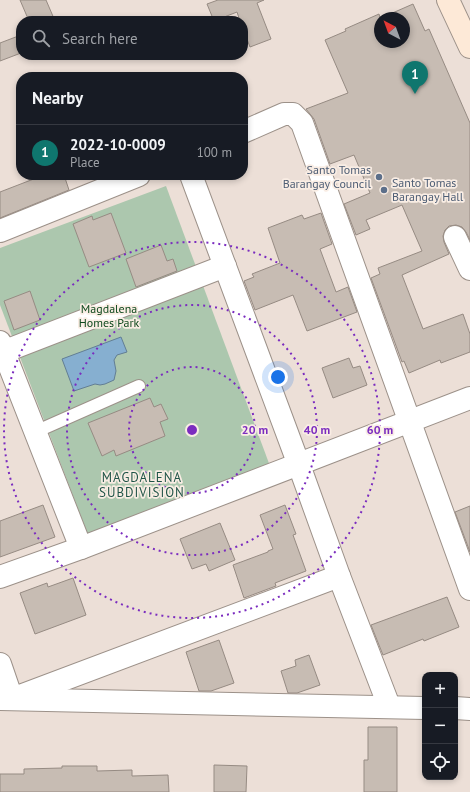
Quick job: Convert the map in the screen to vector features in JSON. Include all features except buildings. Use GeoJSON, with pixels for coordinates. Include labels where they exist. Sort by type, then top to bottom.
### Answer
{"type":"FeatureCollection","features":[{"type":"Feature","properties":{"kind":"street"},"geometry":{"type":"LineString","coordinates":[[452,1],[470,46]]}},
{"type":"Feature","properties":{"kind":"street"},"geometry":{"type":"LineString","coordinates":[[248,130],[284,114],[293,114],[302,123],[470,588]]}},
{"type":"Feature","properties":{"kind":"street"},"geometry":{"type":"LineString","coordinates":[[0,231],[127,180]]}},
{"type":"Feature","properties":{"kind":"street"},"geometry":{"type":"LineString","coordinates":[[193,180],[339,576],[389,706]]}},
{"type":"Feature","properties":{"kind":"street"},"geometry":{"type":"LineString","coordinates":[[456,237],[470,269]]}},
{"type":"Feature","properties":{"kind":"street"},"geometry":{"type":"LineString","coordinates":[[81,548],[2,347],[225,266]]}},
{"type":"Feature","properties":{"kind":"street"},"geometry":{"type":"LineString","coordinates":[[0,577],[81,548],[299,465],[470,398]]}},
{"type":"Feature","properties":{"kind":"street"},"geometry":{"type":"LineString","coordinates":[[6,699],[339,576]]}},
{"type":"Feature","properties":{"kind":"street"},"geometry":{"type":"LineString","coordinates":[[0,664],[6,699]]}},
{"type":"Feature","properties":{"kind":"street"},"geometry":{"type":"LineString","coordinates":[[6,699],[422,708]]}},
{"type":"Feature","properties":{"kind":"street"},"geometry":{"type":"LineString","coordinates":[[458,708],[470,709]]}},
{"type":"Feature","properties":{"kind":"lane"},"geometry":{"type":"LineString","coordinates":[[35,432],[139,386]]}},
{"type":"Feature","properties":{"kind":"green space","name":"Magdalena Homes Park"},"geometry":{"type":"Polygon","coordinates":[[[166,186],[270,466],[88,535],[0,305],[0,248],[166,186]]]}},
{"type":"Feature","properties":{"kind":"water"},"geometry":{"type":"Polygon","coordinates":[[[121,337],[127,352],[117,355],[114,360],[116,371],[114,380],[105,384],[95,384],[74,391],[62,359],[121,337]]]}},
{"type":"Feature","properties":{"kind":"place","name":"2022-10-0009"},"geometry":{"type":"Point","coordinates":[415,94]}},
{"type":"Feature","properties":{"kind":"place","name":"Santo Tomas Barangay Council"},"geometry":{"type":"Point","coordinates":[379,177]}},
{"type":"Feature","properties":{"kind":"place","name":"Santo Tomas Barangay Hall"},"geometry":{"type":"Point","coordinates":[384,190]}},
{"type":"Feature","properties":{"kind":"district","name":"MAGDALENA SUBDIVISION"},"geometry":{"type":"Point","coordinates":[142,484]}}]}
